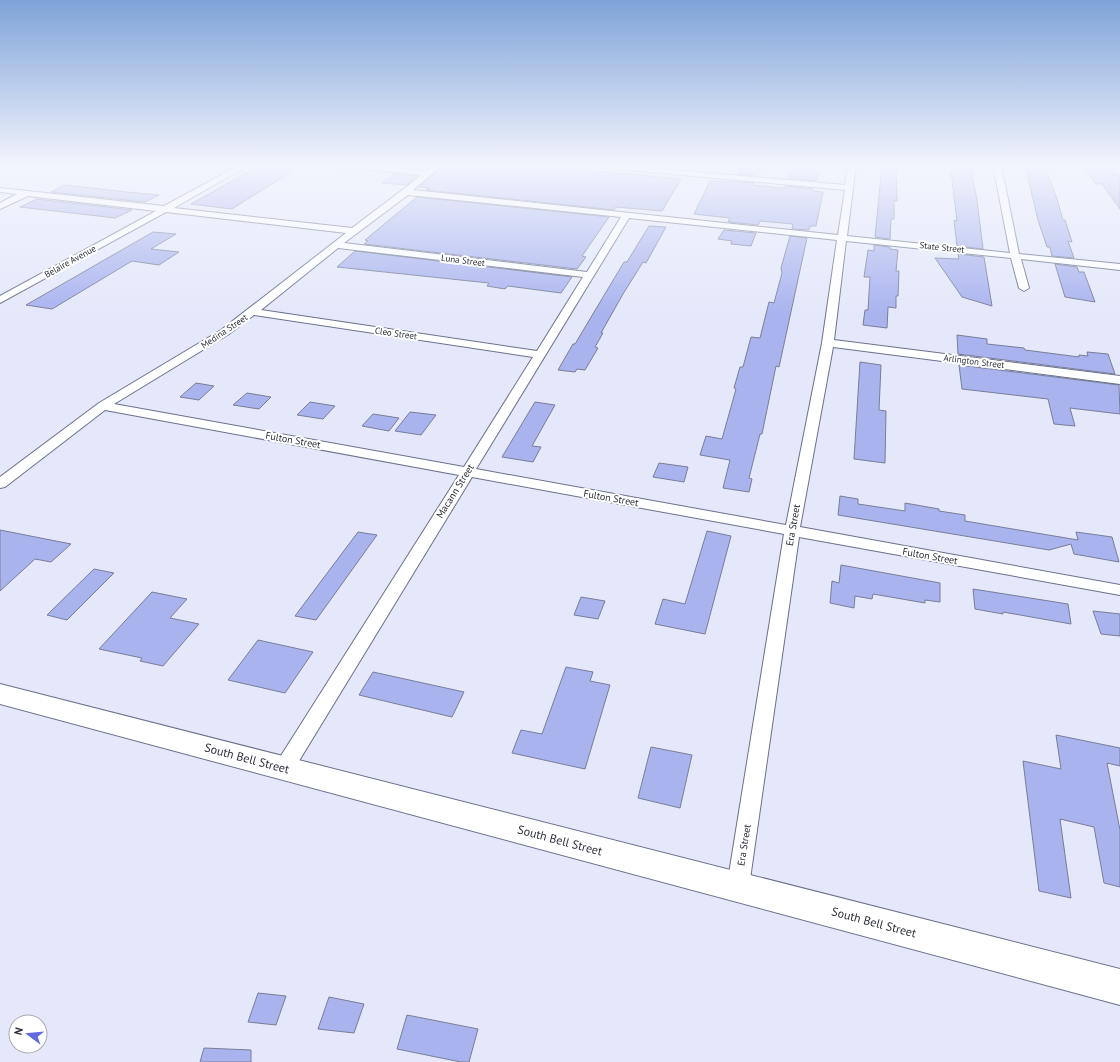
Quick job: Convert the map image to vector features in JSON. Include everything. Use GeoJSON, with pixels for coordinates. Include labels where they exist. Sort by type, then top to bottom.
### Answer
{"type":"FeatureCollection","features":[{"type":"Feature","properties":{"kind":"main road","name":"South Bell Street"},"geometry":{"type":"LineString","coordinates":[[0,694],[1120,987]]}},
{"type":"Feature","properties":{"kind":"street","name":"Belaire Avenue"},"geometry":{"type":"LineString","coordinates":[[0,300],[153,215]]}},
{"type":"Feature","properties":{"kind":"street"},"geometry":{"type":"LineString","coordinates":[[211,215],[354,231]]}},
{"type":"Feature","properties":{"kind":"street","name":"Medina Street"},"geometry":{"type":"LineString","coordinates":[[0,484],[103,406],[219,335],[252,312],[376,215]]}},
{"type":"Feature","properties":{"kind":"street","name":"State Street"},"geometry":{"type":"LineString","coordinates":[[623,215],[1120,267]]}},
{"type":"Feature","properties":{"kind":"street","name":"Macann Street"},"geometry":{"type":"LineString","coordinates":[[284,768],[627,215]]}},
{"type":"Feature","properties":{"kind":"street","name":"Era Street"},"geometry":{"type":"LineString","coordinates":[[738,886],[792,531],[828,343],[845,215]]}},
{"type":"Feature","properties":{"kind":"street"},"geometry":{"type":"LineString","coordinates":[[1007,215],[1015,255],[1024,288]]}},
{"type":"Feature","properties":{"kind":"street","name":"Luna Street"},"geometry":{"type":"LineString","coordinates":[[336,245],[590,275]]}},
{"type":"Feature","properties":{"kind":"street","name":"Cleo Street"},"geometry":{"type":"LineString","coordinates":[[252,312],[541,354]]}},
{"type":"Feature","properties":{"kind":"street","name":"Arlington Street"},"geometry":{"type":"LineString","coordinates":[[828,343],[1120,380]]}},
{"type":"Feature","properties":{"kind":"street","name":"Fulton Street"},"geometry":{"type":"LineString","coordinates":[[103,406],[1120,590]]}},
{"type":"Feature","properties":{"kind":"building"},"geometry":{"type":"Polygon","coordinates":[[[85,215],[122,215],[115,218],[85,215]]]}},
{"type":"Feature","properties":{"kind":"building"},"geometry":{"type":"Polygon","coordinates":[[[396,215],[586,215],[609,217],[582,256],[586,257],[577,269],[364,244],[368,241],[365,240],[396,215]]]}},
{"type":"Feature","properties":{"kind":"building"},"geometry":{"type":"Polygon","coordinates":[[[699,215],[818,215],[816,226],[810,226],[809,230],[792,229],[793,224],[760,221],[758,225],[728,222],[730,218],[699,215]]]}},
{"type":"Feature","properties":{"kind":"building"},"geometry":{"type":"Polygon","coordinates":[[[877,215],[894,215],[894,219],[891,219],[890,239],[875,237],[877,215]]]}},
{"type":"Feature","properties":{"kind":"building"},"geometry":{"type":"Polygon","coordinates":[[[956,215],[979,215],[983,249],[957,246],[954,220],[957,221],[956,215]]]}},
{"type":"Feature","properties":{"kind":"building"},"geometry":{"type":"Polygon","coordinates":[[[1037,215],[1061,215],[1063,220],[1065,220],[1072,242],[1068,241],[1074,258],[1052,256],[1050,247],[1047,247],[1037,215]]]}},
{"type":"Feature","properties":{"kind":"building"},"geometry":{"type":"Polygon","coordinates":[[[649,226],[666,227],[646,263],[643,262],[623,294],[601,333],[603,333],[595,347],[598,348],[585,370],[577,369],[575,372],[558,370],[624,262],[627,262],[649,226]]]}},
{"type":"Feature","properties":{"kind":"building"},"geometry":{"type":"Polygon","coordinates":[[[724,230],[756,233],[751,246],[731,244],[732,241],[718,239],[724,230]]]}},
{"type":"Feature","properties":{"kind":"building"},"geometry":{"type":"Polygon","coordinates":[[[153,232],[176,234],[151,249],[179,252],[159,265],[132,261],[52,309],[26,305],[153,232]]]}},
{"type":"Feature","properties":{"kind":"building"},"geometry":{"type":"Polygon","coordinates":[[[790,236],[807,238],[779,367],[776,366],[762,434],[760,434],[749,478],[752,479],[749,492],[723,488],[730,460],[700,455],[706,436],[722,439],[736,389],[734,388],[740,367],[743,367],[751,337],[760,338],[769,302],[774,303],[782,273],[781,268],[790,236]]]}},
{"type":"Feature","properties":{"kind":"building"},"geometry":{"type":"Polygon","coordinates":[[[874,245],[890,247],[890,249],[898,250],[896,271],[899,271],[898,296],[896,296],[896,308],[888,307],[887,328],[863,325],[865,310],[868,310],[870,277],[864,277],[868,250],[874,251],[874,245]]]}},
{"type":"Feature","properties":{"kind":"building"},"geometry":{"type":"Polygon","coordinates":[[[355,251],[572,277],[561,293],[508,286],[505,289],[487,286],[489,283],[337,267],[355,251]]]}},
{"type":"Feature","properties":{"kind":"building"},"geometry":{"type":"Polygon","coordinates":[[[958,254],[984,257],[992,306],[962,297],[935,258],[959,259],[958,254]]]}},
{"type":"Feature","properties":{"kind":"building"},"geometry":{"type":"Polygon","coordinates":[[[1055,264],[1077,267],[1079,272],[1084,272],[1095,302],[1065,297],[1055,264]]]}},
{"type":"Feature","properties":{"kind":"building"},"geometry":{"type":"Polygon","coordinates":[[[957,335],[987,339],[987,344],[1024,348],[1025,350],[1079,357],[1079,355],[1088,356],[1087,352],[1108,354],[1115,374],[958,354],[957,335]]]}},
{"type":"Feature","properties":{"kind":"building"},"geometry":{"type":"Polygon","coordinates":[[[860,362],[881,365],[879,410],[886,411],[885,463],[854,459],[860,362]]]}},
{"type":"Feature","properties":{"kind":"building"},"geometry":{"type":"Polygon","coordinates":[[[959,365],[1119,385],[1120,414],[1070,408],[1075,426],[1054,424],[1048,399],[962,389],[959,365]]]}},
{"type":"Feature","properties":{"kind":"building"},"geometry":{"type":"Polygon","coordinates":[[[196,383],[214,386],[199,400],[180,397],[196,383]]]}},
{"type":"Feature","properties":{"kind":"building"},"geometry":{"type":"Polygon","coordinates":[[[247,393],[271,397],[259,409],[233,405],[247,393]]]}},
{"type":"Feature","properties":{"kind":"building"},"geometry":{"type":"Polygon","coordinates":[[[310,402],[335,406],[323,419],[297,415],[310,402]]]}},
{"type":"Feature","properties":{"kind":"building"},"geometry":{"type":"Polygon","coordinates":[[[535,402],[555,405],[532,446],[541,447],[533,462],[502,457],[535,402]]]}},
{"type":"Feature","properties":{"kind":"building"},"geometry":{"type":"Polygon","coordinates":[[[410,412],[436,415],[421,435],[395,431],[410,412]]]}},
{"type":"Feature","properties":{"kind":"building"},"geometry":{"type":"Polygon","coordinates":[[[373,414],[399,418],[389,431],[362,426],[373,414]]]}},
{"type":"Feature","properties":{"kind":"building"},"geometry":{"type":"Polygon","coordinates":[[[659,463],[688,467],[684,482],[653,477],[659,463]]]}},
{"type":"Feature","properties":{"kind":"building"},"geometry":{"type":"Polygon","coordinates":[[[840,496],[858,499],[858,504],[905,511],[905,503],[939,509],[939,511],[965,515],[965,521],[1078,540],[1076,532],[1112,537],[1119,562],[1074,554],[1071,544],[1049,550],[838,515],[840,496]]]}},
{"type":"Feature","properties":{"kind":"building"},"geometry":{"type":"Polygon","coordinates":[[[0,530],[71,544],[51,562],[35,559],[0,591],[0,530]]]}},
{"type":"Feature","properties":{"kind":"building"},"geometry":{"type":"Polygon","coordinates":[[[707,531],[731,536],[705,634],[655,624],[663,599],[685,604],[707,531]]]}},
{"type":"Feature","properties":{"kind":"building"},"geometry":{"type":"Polygon","coordinates":[[[358,532],[377,535],[316,620],[295,616],[358,532]]]}},
{"type":"Feature","properties":{"kind":"building"},"geometry":{"type":"Polygon","coordinates":[[[841,565],[940,583],[940,602],[925,600],[925,603],[873,594],[872,599],[855,596],[854,608],[830,603],[832,581],[839,583],[841,565]]]}},
{"type":"Feature","properties":{"kind":"building"},"geometry":{"type":"Polygon","coordinates":[[[94,569],[114,573],[67,620],[47,615],[94,569]]]}},
{"type":"Feature","properties":{"kind":"building"},"geometry":{"type":"Polygon","coordinates":[[[973,589],[1068,604],[1071,624],[1003,612],[1003,614],[975,609],[973,589]]]}},
{"type":"Feature","properties":{"kind":"building"},"geometry":{"type":"Polygon","coordinates":[[[152,592],[187,599],[170,618],[199,624],[163,666],[140,661],[142,658],[99,649],[152,592]]]}},
{"type":"Feature","properties":{"kind":"building"},"geometry":{"type":"Polygon","coordinates":[[[581,597],[605,601],[598,619],[574,615],[581,597]]]}},
{"type":"Feature","properties":{"kind":"building"},"geometry":{"type":"Polygon","coordinates":[[[1093,611],[1120,614],[1120,636],[1101,634],[1093,611]]]}},
{"type":"Feature","properties":{"kind":"building"},"geometry":{"type":"Polygon","coordinates":[[[258,640],[313,652],[285,693],[228,680],[258,640]]]}},
{"type":"Feature","properties":{"kind":"building"},"geometry":{"type":"Polygon","coordinates":[[[566,667],[593,672],[590,681],[610,685],[585,769],[512,753],[521,730],[542,734],[566,667]]]}},
{"type":"Feature","properties":{"kind":"building"},"geometry":{"type":"Polygon","coordinates":[[[373,672],[464,692],[452,717],[359,695],[373,672]]]}},
{"type":"Feature","properties":{"kind":"building"},"geometry":{"type":"Polygon","coordinates":[[[1056,735],[1120,748],[1120,766],[1107,763],[1120,830],[1120,887],[1104,883],[1094,827],[1060,819],[1071,898],[1039,891],[1023,761],[1061,769],[1056,735]]]}},
{"type":"Feature","properties":{"kind":"building"},"geometry":{"type":"Polygon","coordinates":[[[651,747],[692,755],[680,808],[638,798],[651,747]]]}},
{"type":"Feature","properties":{"kind":"building"},"geometry":{"type":"Polygon","coordinates":[[[258,993],[286,996],[276,1025],[248,1022],[258,993]]]}},
{"type":"Feature","properties":{"kind":"building"},"geometry":{"type":"Polygon","coordinates":[[[329,997],[364,1004],[354,1033],[318,1029],[329,997]]]}},
{"type":"Feature","properties":{"kind":"building"},"geometry":{"type":"Polygon","coordinates":[[[407,1015],[478,1029],[469,1062],[461,1062],[397,1049],[407,1015]]]}},
{"type":"Feature","properties":{"kind":"building"},"geometry":{"type":"Polygon","coordinates":[[[204,1048],[251,1050],[251,1062],[200,1062],[204,1048]]]}}]}
